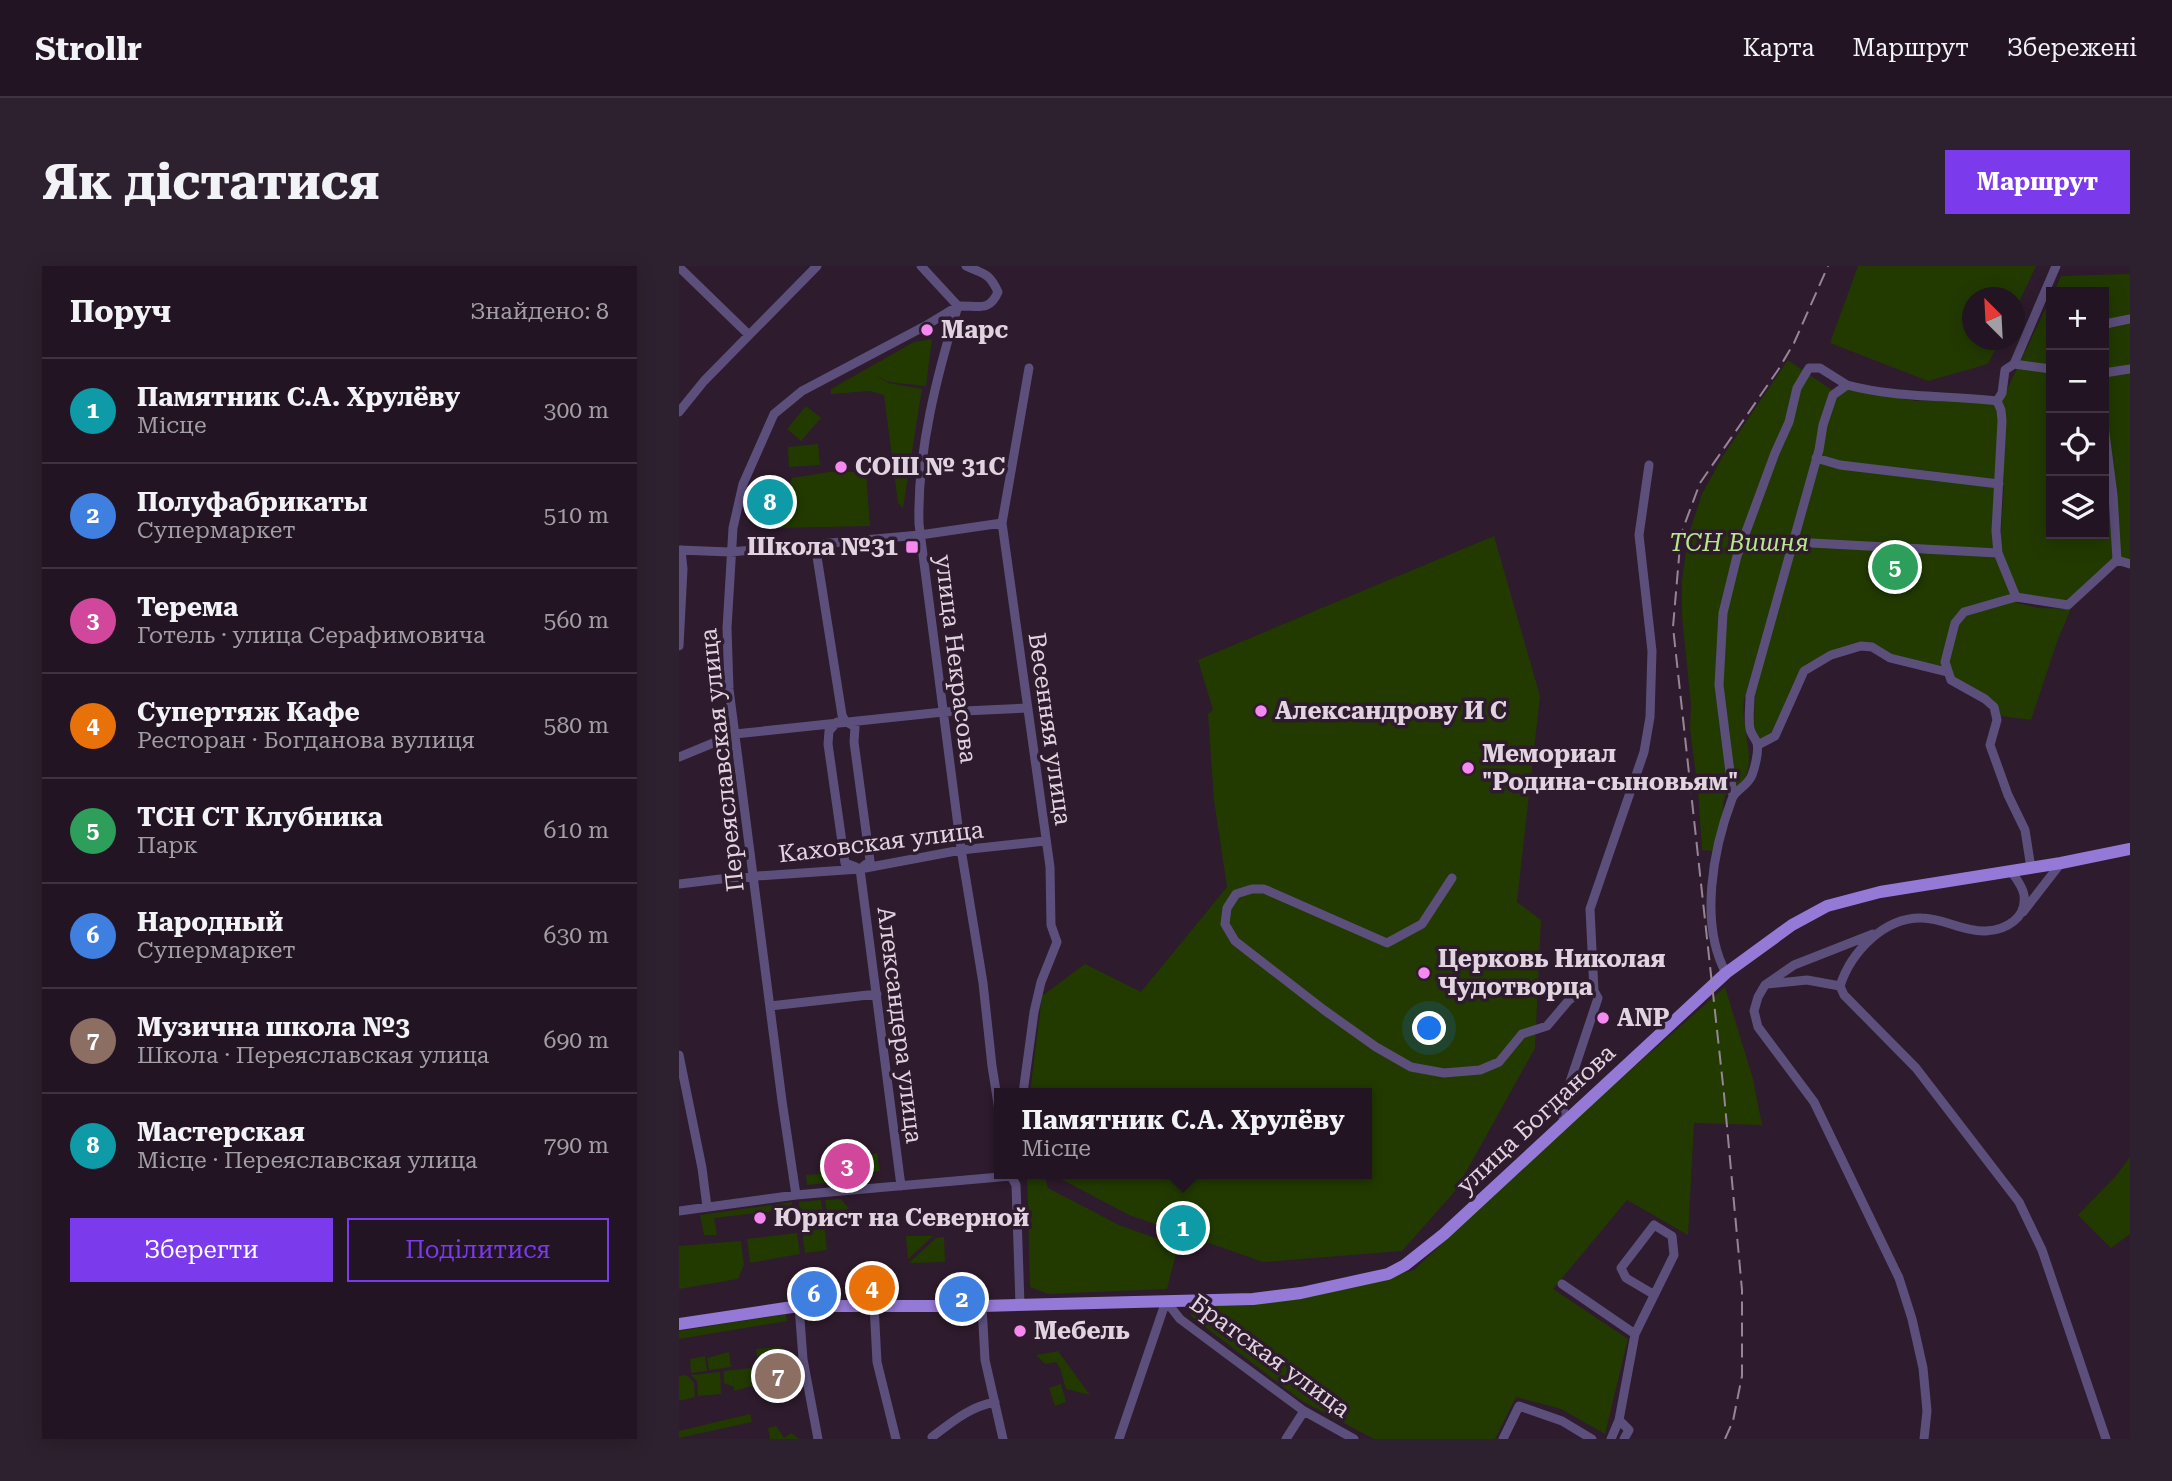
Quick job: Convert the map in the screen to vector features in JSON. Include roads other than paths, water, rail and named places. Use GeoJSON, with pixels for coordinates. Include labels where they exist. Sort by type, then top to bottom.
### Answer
{"type":"FeatureCollection","features":[{"type":"Feature","properties":{"kind":"main road","name":"улица Богданова"},"geometry":{"type":"LineString","coordinates":[[679,1324],[799,1306],[982,1306],[1253,1299],[1301,1293],[1388,1274],[1405,1265],[1444,1234],[1726,973],[1792,925],[1827,906],[1880,892],[2011,872],[2130,849]]}},
{"type":"Feature","properties":{"kind":"street"},"geometry":{"type":"LineString","coordinates":[[679,412],[704,381],[817,266]]}},
{"type":"Feature","properties":{"kind":"street"},"geometry":{"type":"LineString","coordinates":[[921,266],[958,306],[985,306],[994,302],[998,292],[987,266]]}},
{"type":"Feature","properties":{"kind":"street"},"geometry":{"type":"LineString","coordinates":[[966,266],[981,271],[992,279]]}},
{"type":"Feature","properties":{"kind":"street"},"geometry":{"type":"LineString","coordinates":[[2050,287],[2056,266]]}},
{"type":"Feature","properties":{"kind":"street"},"geometry":{"type":"LineString","coordinates":[[680,268],[749,335]]}},
{"type":"Feature","properties":{"kind":"street"},"geometry":{"type":"LineString","coordinates":[[1997,401],[2002,393],[2005,370],[2014,364],[2046,302]]}},
{"type":"Feature","properties":{"kind":"street","name":"улица Некрасова"},"geometry":{"type":"LineString","coordinates":[[958,306],[939,374],[918,496],[920,535],[936,641],[961,850],[996,1088]]}},
{"type":"Feature","properties":{"kind":"street","name":"Переяславская улица"},"geometry":{"type":"LineString","coordinates":[[796,1195],[729,689],[727,628],[734,517],[743,484],[774,414],[802,391],[958,306]]}},
{"type":"Feature","properties":{"kind":"street"},"geometry":{"type":"LineString","coordinates":[[2109,325],[2130,319]]}},
{"type":"Feature","properties":{"kind":"street"},"geometry":{"type":"LineString","coordinates":[[2014,364],[2046,368]]}},
{"type":"Feature","properties":{"kind":"street","name":"Весенняя улица"},"geometry":{"type":"LineString","coordinates":[[1024,1088],[1034,1012],[1041,982],[1057,943],[1051,925],[1050,878],[1002,523],[1029,368]]}},
{"type":"Feature","properties":{"kind":"street"},"geometry":{"type":"LineString","coordinates":[[1726,973],[1717,956],[1712,905],[1717,843],[1733,796],[1719,685],[1723,613],[1737,556],[1789,422],[1797,388],[1809,368],[1820,368],[1847,385],[1872,392],[1910,397],[1953,396],[1997,401]]}},
{"type":"Feature","properties":{"kind":"street"},"geometry":{"type":"LineString","coordinates":[[2109,372],[2130,369]]}},
{"type":"Feature","properties":{"kind":"street"},"geometry":{"type":"LineString","coordinates":[[1733,796],[1752,777],[1758,745],[1751,732],[1749,720],[1751,696],[1817,458],[1823,425],[1833,395],[1847,385]]}},
{"type":"Feature","properties":{"kind":"street"},"geometry":{"type":"LineString","coordinates":[[1997,401],[2002,421],[1996,531],[1998,553],[2016,597]]}},
{"type":"Feature","properties":{"kind":"street"},"geometry":{"type":"LineString","coordinates":[[1817,458],[1840,465],[1999,484]]}},
{"type":"Feature","properties":{"kind":"street"},"geometry":{"type":"LineString","coordinates":[[2109,464],[2117,560]]}},
{"type":"Feature","properties":{"kind":"street"},"geometry":{"type":"LineString","coordinates":[[1563,1122],[1564,1100],[1598,998],[1594,991],[1590,909],[1644,752],[1650,717],[1652,651],[1639,535],[1649,465]]}},
{"type":"Feature","properties":{"kind":"street"},"geometry":{"type":"LineString","coordinates":[[679,646],[683,569],[680,550],[730,551],[815,544],[920,535],[1002,523]]}},
{"type":"Feature","properties":{"kind":"street"},"geometry":{"type":"LineString","coordinates":[[1793,542],[1998,553]]}},
{"type":"Feature","properties":{"kind":"street","name":"Александера улица"},"geometry":{"type":"LineString","coordinates":[[815,544],[841,720]]}},
{"type":"Feature","properties":{"kind":"street"},"geometry":{"type":"LineString","coordinates":[[2117,560],[2130,564]]}},
{"type":"Feature","properties":{"kind":"street"},"geometry":{"type":"LineString","coordinates":[[2031,868],[2025,830],[1990,745],[1997,720],[1994,707],[1951,680],[1945,662],[1958,617],[1964,611],[2016,597],[2068,604],[2117,560]]}},
{"type":"Feature","properties":{"kind":"street"},"geometry":{"type":"LineString","coordinates":[[1758,745],[1775,736],[1804,671],[1831,655],[1861,646],[1872,647],[1890,658],[1947,672]]}},
{"type":"Feature","properties":{"kind":"street"},"geometry":{"type":"LineString","coordinates":[[679,757],[735,733],[841,720],[1028,708]]}},
{"type":"Feature","properties":{"kind":"street","name":"Александера улица"},"geometry":{"type":"LineString","coordinates":[[841,720],[855,727],[854,742],[870,861],[860,869]]}},
{"type":"Feature","properties":{"kind":"street","name":"Александера улица"},"geometry":{"type":"LineString","coordinates":[[841,720],[829,731],[828,744],[845,863],[860,869]]}},
{"type":"Feature","properties":{"kind":"street","name":"Каховская улица"},"geometry":{"type":"LineString","coordinates":[[679,884],[860,869],[961,850],[1045,841]]}},
{"type":"Feature","properties":{"kind":"street"},"geometry":{"type":"LineString","coordinates":[[1924,1439],[1927,1411],[1923,1368],[1899,1278],[1814,1102],[1758,1027],[1753,1010],[1765,985],[1794,965],[1899,922],[1922,918],[1984,931],[2003,928],[2014,922],[2061,863]]}},
{"type":"Feature","properties":{"kind":"street","name":"Александера улица"},"geometry":{"type":"LineString","coordinates":[[860,869],[901,1186]]}},
{"type":"Feature","properties":{"kind":"street"},"geometry":{"type":"LineString","coordinates":[[2011,872],[2024,895],[2022,913]]}},
{"type":"Feature","properties":{"kind":"street"},"geometry":{"type":"LineString","coordinates":[[1451,878],[1422,924],[1387,943],[1264,889],[1252,889],[1236,894],[1227,908],[1225,924],[1235,941],[1376,1047],[1411,1067],[1444,1073],[1480,1070],[1499,1062],[1522,1034],[1547,1026],[1569,1000],[1583,990],[1594,991]]}},
{"type":"Feature","properties":{"kind":"street"},"geometry":{"type":"LineString","coordinates":[[1874,934],[1844,972],[1840,986],[1844,995],[1930,1085],[2019,1202],[2042,1250],[2106,1439]]}},
{"type":"Feature","properties":{"kind":"street"},"geometry":{"type":"LineString","coordinates":[[1765,985],[1807,980],[1840,986]]}},
{"type":"Feature","properties":{"kind":"street"},"geometry":{"type":"LineString","coordinates":[[770,1006],[877,994]]}},
{"type":"Feature","properties":{"kind":"street"},"geometry":{"type":"LineString","coordinates":[[679,1055],[684,1106],[702,1168],[707,1207]]}},
{"type":"Feature","properties":{"kind":"street"},"geometry":{"type":"LineString","coordinates":[[679,1211],[796,1195],[994,1177]]}},
{"type":"Feature","properties":{"kind":"street"},"geometry":{"type":"LineString","coordinates":[[1013,1179],[1016,1185],[1020,1305]]}},
{"type":"Feature","properties":{"kind":"street"},"geometry":{"type":"LineString","coordinates":[[1611,1439],[1619,1420],[1635,1334],[1674,1255],[1672,1236],[1654,1225],[1621,1268],[1626,1278],[1653,1294]]}},
{"type":"Feature","properties":{"kind":"street"},"geometry":{"type":"LineString","coordinates":[[1562,1284],[1635,1334]]}},
{"type":"Feature","properties":{"kind":"street"},"geometry":{"type":"LineString","coordinates":[[1119,1439],[1166,1301]]}},
{"type":"Feature","properties":{"kind":"street","name":"Братская улица"},"geometry":{"type":"LineString","coordinates":[[1166,1301],[1180,1319],[1304,1411],[1354,1439]]}},
{"type":"Feature","properties":{"kind":"street"},"geometry":{"type":"LineString","coordinates":[[874,1305],[877,1362],[896,1439]]}},
{"type":"Feature","properties":{"kind":"street"},"geometry":{"type":"LineString","coordinates":[[799,1306],[803,1359],[818,1439]]}},
{"type":"Feature","properties":{"kind":"street"},"geometry":{"type":"LineString","coordinates":[[982,1306],[985,1360],[1003,1439]]}},
{"type":"Feature","properties":{"kind":"street"},"geometry":{"type":"LineString","coordinates":[[929,1438],[978,1405],[995,1402]]}},
{"type":"Feature","properties":{"kind":"street"},"geometry":{"type":"LineString","coordinates":[[1503,1439],[1519,1406],[1563,1421],[1592,1439]]}},
{"type":"Feature","properties":{"kind":"street"},"geometry":{"type":"LineString","coordinates":[[1286,1439],[1304,1411]]}},
{"type":"Feature","properties":{"kind":"street"},"geometry":{"type":"LineString","coordinates":[[1619,1420],[1629,1430],[1624,1439]]}},
{"type":"Feature","properties":{"kind":"railway"},"geometry":{"type":"LineString","coordinates":[[1725,1439],[1733,1421],[1742,1376],[1742,1290],[1724,1094],[1673,627],[1681,534],[1700,483],[1794,343],[1828,266]]}},
{"type":"Feature","properties":{"kind":"place","name":"Марс"},"geometry":{"type":"Point","coordinates":[927,330]}},
{"type":"Feature","properties":{"kind":"place","name":"СОШ № 31С"},"geometry":{"type":"Point","coordinates":[841,467]}},
{"type":"Feature","properties":{"kind":"place","name":"Мастерская"},"geometry":{"type":"Point","coordinates":[770,502]}},
{"type":"Feature","properties":{"kind":"place","name":"Школа №31"},"geometry":{"type":"Point","coordinates":[912,547]}},
{"type":"Feature","properties":{"kind":"place","name":"ТСН СТ Клубника"},"geometry":{"type":"Point","coordinates":[1895,567]}},
{"type":"Feature","properties":{"kind":"place","name":"Александрову И С"},"geometry":{"type":"Point","coordinates":[1261,711]}},
{"type":"Feature","properties":{"kind":"place","name":"Мемориал \"Родина-сыновьям\""},"geometry":{"type":"Point","coordinates":[1468,768]}},
{"type":"Feature","properties":{"kind":"place","name":"Церковь Николая Чудотворца"},"geometry":{"type":"Point","coordinates":[1424,973]}},
{"type":"Feature","properties":{"kind":"place","name":"ANP"},"geometry":{"type":"Point","coordinates":[1603,1018]}},
{"type":"Feature","properties":{"kind":"place","name":"Терема"},"geometry":{"type":"Point","coordinates":[847,1166]}},
{"type":"Feature","properties":{"kind":"place","name":"Юрист на Северной"},"geometry":{"type":"Point","coordinates":[760,1218]}},
{"type":"Feature","properties":{"kind":"place","name":"Памятник С.А. Хрулёву"},"geometry":{"type":"Point","coordinates":[1183,1228]}},
{"type":"Feature","properties":{"kind":"place","name":"Супертяж Кафе"},"geometry":{"type":"Point","coordinates":[872,1288]}},
{"type":"Feature","properties":{"kind":"place","name":"Народный"},"geometry":{"type":"Point","coordinates":[814,1294]}},
{"type":"Feature","properties":{"kind":"place","name":"Полуфабрикаты"},"geometry":{"type":"Point","coordinates":[962,1299]}},
{"type":"Feature","properties":{"kind":"place","name":"Мебель"},"geometry":{"type":"Point","coordinates":[1020,1331]}},
{"type":"Feature","properties":{"kind":"place","name":"Музична школа №3"},"geometry":{"type":"Point","coordinates":[778,1376]}},
{"type":"Feature","properties":{"kind":"park label","name":"ТСН Вишня"},"geometry":{"type":"Point","coordinates":[1739,543]}}]}
